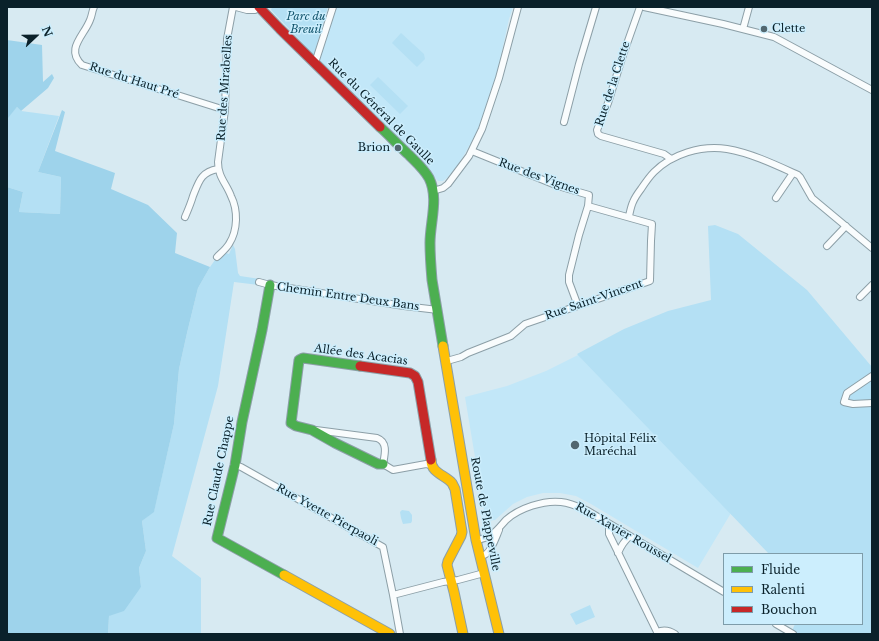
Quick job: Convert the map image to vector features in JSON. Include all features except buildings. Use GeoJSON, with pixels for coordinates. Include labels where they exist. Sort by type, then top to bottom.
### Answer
{"type":"FeatureCollection","features":[{"type":"Feature","properties":{"kind":"street","name":"Rue du Haut Pré"},"geometry":{"type":"LineString","coordinates":[[94,7],[90,20],[75,48],[77,60],[82,65],[225,110]]}},
{"type":"Feature","properties":{"kind":"street","name":"Rue des Mirabelles"},"geometry":{"type":"LineString","coordinates":[[217,257],[228,246],[232,239],[236,223],[235,206],[232,196],[218,169],[225,110],[227,38],[233,7]]}},
{"type":"Feature","properties":{"kind":"street"},"geometry":{"type":"LineString","coordinates":[[236,7],[247,10],[256,10],[259,7]]}},
{"type":"Feature","properties":{"kind":"street","name":"Rue du Général de Gaulle"},"geometry":{"type":"LineString","coordinates":[[259,7],[421,167],[431,182],[434,201],[430,242],[431,265],[452,398]]}},
{"type":"Feature","properties":{"kind":"street"},"geometry":{"type":"LineString","coordinates":[[315,63],[333,7]]}},
{"type":"Feature","properties":{"kind":"street"},"geometry":{"type":"LineString","coordinates":[[433,191],[443,188],[448,184],[472,151],[490,109],[518,7]]}},
{"type":"Feature","properties":{"kind":"street"},"geometry":{"type":"LineString","coordinates":[[564,122],[578,64],[596,7]]}},
{"type":"Feature","properties":{"kind":"street","name":"Rue de la Clette"},"geometry":{"type":"LineString","coordinates":[[640,7],[608,103],[597,130],[598,134],[601,136],[664,154],[671,159]]}},
{"type":"Feature","properties":{"kind":"street"},"geometry":{"type":"LineString","coordinates":[[644,7],[774,37],[872,90]]}},
{"type":"Feature","properties":{"kind":"street"},"geometry":{"type":"LineString","coordinates":[[743,29],[749,7]]}},
{"type":"Feature","properties":{"kind":"street"},"geometry":{"type":"LineString","coordinates":[[629,216],[633,202],[653,172],[671,159],[687,152],[700,149],[726,149],[751,155],[798,175],[812,198],[872,248]]}},
{"type":"Feature","properties":{"kind":"street","name":"Rue des Vignes"},"geometry":{"type":"LineString","coordinates":[[472,151],[558,186],[589,195],[588,206],[569,275],[578,306]]}},
{"type":"Feature","properties":{"kind":"street"},"geometry":{"type":"LineString","coordinates":[[185,217],[199,182],[207,173],[218,169]]}},
{"type":"Feature","properties":{"kind":"street"},"geometry":{"type":"LineString","coordinates":[[776,198],[793,173]]}},
{"type":"Feature","properties":{"kind":"street","name":"Rue Saint-Vincent"},"geometry":{"type":"LineString","coordinates":[[447,361],[461,357],[511,336],[525,324],[650,281],[652,224],[629,216],[588,206]]}},
{"type":"Feature","properties":{"kind":"street"},"geometry":{"type":"LineString","coordinates":[[827,246],[846,226]]}},
{"type":"Feature","properties":{"kind":"street","name":"Chemin Entre Deux Bans"},"geometry":{"type":"LineString","coordinates":[[259,282],[404,306],[438,310]]}},
{"type":"Feature","properties":{"kind":"street","name":"Rue Claude Chappe"},"geometry":{"type":"LineString","coordinates":[[270,285],[242,422],[235,465],[217,538],[390,634]]}},
{"type":"Feature","properties":{"kind":"street"},"geometry":{"type":"LineString","coordinates":[[860,297],[872,285]]}},
{"type":"Feature","properties":{"kind":"street","name":"Allée des Acacias"},"geometry":{"type":"LineString","coordinates":[[312,430],[335,443],[378,464],[383,464],[393,470],[426,464],[431,465],[418,382],[415,376],[410,373],[303,358],[298,361],[291,423],[296,426],[312,430],[377,438],[382,440],[385,444],[383,464]]}},
{"type":"Feature","properties":{"kind":"street"},"geometry":{"type":"LineString","coordinates":[[872,376],[847,393],[844,402],[852,404],[872,403]]}},
{"type":"Feature","properties":{"kind":"street","name":"Route de Plappeville"},"geometry":{"type":"LineString","coordinates":[[452,398],[476,540],[492,602],[498,634]]}},
{"type":"Feature","properties":{"kind":"street","name":"Rue Yvette Pierpaoli"},"geometry":{"type":"LineString","coordinates":[[235,465],[242,467],[383,547],[400,634]]}},
{"type":"Feature","properties":{"kind":"street"},"geometry":{"type":"LineString","coordinates":[[431,465],[436,471],[452,483],[455,489],[462,532],[447,565],[463,634]]}},
{"type":"Feature","properties":{"kind":"street","name":"Rue Xavier Roussel"},"geometry":{"type":"LineString","coordinates":[[480,557],[488,552],[507,519],[531,506],[549,502],[560,502],[573,504],[588,511],[723,591]]}},
{"type":"Feature","properties":{"kind":"street"},"geometry":{"type":"LineString","coordinates":[[609,524],[609,534],[657,633],[664,630],[670,630],[675,634]]}},
{"type":"Feature","properties":{"kind":"street","name":"Rue Xavier Roussel"},"geometry":{"type":"LineString","coordinates":[[476,540],[487,538],[500,529]]}},
{"type":"Feature","properties":{"kind":"street"},"geometry":{"type":"LineString","coordinates":[[618,553],[625,540],[630,536]]}},
{"type":"Feature","properties":{"kind":"street"},"geometry":{"type":"LineString","coordinates":[[393,596],[443,582],[458,580],[484,573]]}},
{"type":"Feature","properties":{"kind":"street"},"geometry":{"type":"LineString","coordinates":[[778,625],[793,634]]}},
{"type":"Feature","properties":{"kind":"shaded area"},"geometry":{"type":"Polygon","coordinates":[[[335,7],[513,7],[496,78],[481,123],[458,165],[443,181],[438,181],[318,62],[335,7]]]}},
{"type":"Feature","properties":{"kind":"shaded area"},"geometry":{"type":"Polygon","coordinates":[[[7,40],[42,45],[43,82],[52,74],[54,78],[48,88],[21,111],[17,107],[8,118],[7,118],[7,40]]]}},
{"type":"Feature","properties":{"kind":"shaded area"},"geometry":{"type":"Polygon","coordinates":[[[62,110],[65,112],[55,151],[115,173],[111,189],[148,205],[177,233],[175,253],[210,267],[198,288],[187,333],[179,369],[174,424],[154,512],[142,521],[146,551],[139,568],[141,587],[124,611],[109,616],[108,634],[7,634],[7,187],[23,192],[19,212],[60,214],[61,177],[38,172],[62,110]]]}},
{"type":"Feature","properties":{"kind":"shaded area","name":"Hôpital Félix Maréchal"},"geometry":{"type":"Polygon","coordinates":[[[590,349],[734,508],[698,568],[576,496],[560,493],[543,493],[527,497],[513,504],[495,520],[488,521],[485,517],[465,397],[507,386],[546,371],[590,349]]]}},
{"type":"Feature","properties":{"kind":"green space","name":"Parc du Breuil"},"geometry":{"type":"Polygon","coordinates":[[[272,7],[328,7],[314,55],[271,10],[272,7]]]}},
{"type":"Feature","properties":{"kind":"green space"},"geometry":{"type":"Polygon","coordinates":[[[401,33],[424,54],[425,59],[417,67],[392,43],[401,33]]]}},
{"type":"Feature","properties":{"kind":"green space"},"geometry":{"type":"Polygon","coordinates":[[[378,77],[408,106],[400,114],[370,85],[378,77]]]}},
{"type":"Feature","properties":{"kind":"green space"},"geometry":{"type":"Polygon","coordinates":[[[17,107],[21,111],[59,116],[38,172],[61,177],[60,214],[19,212],[23,192],[7,187],[7,118],[17,107]]]}},
{"type":"Feature","properties":{"kind":"green space"},"geometry":{"type":"Polygon","coordinates":[[[715,225],[738,234],[807,290],[872,367],[872,634],[791,633],[795,625],[863,625],[863,553],[768,553],[577,354],[624,329],[668,311],[711,300],[708,226],[715,225]]]}},
{"type":"Feature","properties":{"kind":"green space"},"geometry":{"type":"Polygon","coordinates":[[[233,245],[235,249],[238,273],[240,276],[260,279],[259,285],[234,282],[218,386],[172,556],[201,578],[201,634],[108,634],[109,616],[141,587],[139,568],[146,551],[142,521],[154,511],[174,424],[179,369],[198,288],[217,257],[226,253],[229,254],[233,245]]]}},
{"type":"Feature","properties":{"kind":"green space"},"geometry":{"type":"Polygon","coordinates":[[[402,510],[409,511],[412,515],[411,523],[403,524],[400,512],[402,510]]]}},
{"type":"Feature","properties":{"kind":"green space"},"geometry":{"type":"Polygon","coordinates":[[[590,605],[595,617],[576,625],[570,614],[590,605]]]}},
{"type":"Feature","properties":{"kind":"traffic: fast"},"geometry":{"type":"LineString","coordinates":[[380,127],[422,169],[429,178],[432,186],[434,202],[430,235],[431,266],[443,346]]}},
{"type":"Feature","properties":{"kind":"traffic: fast"},"geometry":{"type":"LineString","coordinates":[[270,285],[242,422],[235,465],[217,538],[284,575]]}},
{"type":"Feature","properties":{"kind":"traffic: fast"},"geometry":{"type":"LineString","coordinates":[[360,366],[303,358],[299,360],[291,423],[296,426],[312,430],[378,464],[383,464]]}},
{"type":"Feature","properties":{"kind":"traffic: slow"},"geometry":{"type":"LineString","coordinates":[[443,346],[476,540],[499,634]]}},
{"type":"Feature","properties":{"kind":"traffic: slow"},"geometry":{"type":"LineString","coordinates":[[431,460],[433,468],[449,480],[455,489],[462,532],[447,565],[463,634]]}},
{"type":"Feature","properties":{"kind":"traffic: slow"},"geometry":{"type":"LineString","coordinates":[[284,575],[390,634]]}},
{"type":"Feature","properties":{"kind":"traffic: jam"},"geometry":{"type":"LineString","coordinates":[[259,7],[380,127]]}},
{"type":"Feature","properties":{"kind":"traffic: jam"},"geometry":{"type":"LineString","coordinates":[[360,366],[410,373],[415,376],[418,382],[431,460]]}},
{"type":"Feature","properties":{"kind":"place","name":"Clette"},"geometry":{"type":"Point","coordinates":[764,29]}},
{"type":"Feature","properties":{"kind":"place","name":"Brion"},"geometry":{"type":"Point","coordinates":[398,148]}},
{"type":"Feature","properties":{"kind":"place","name":"Hôpital Félix Maréchal"},"geometry":{"type":"Point","coordinates":[575,445]}}]}
